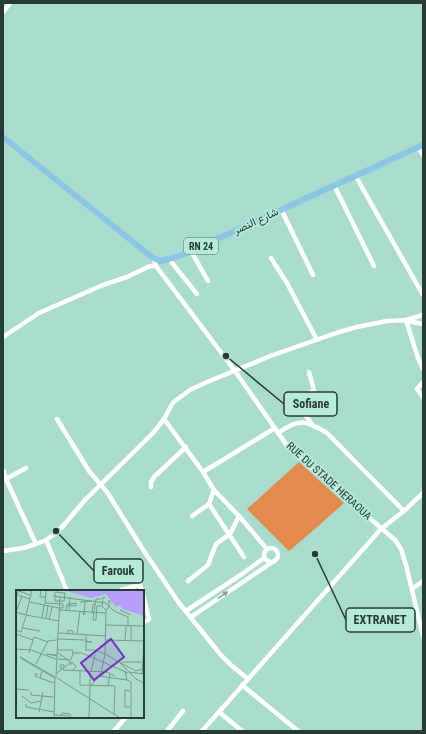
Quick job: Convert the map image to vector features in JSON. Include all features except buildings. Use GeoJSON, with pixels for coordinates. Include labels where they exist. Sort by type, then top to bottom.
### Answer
{"type":"FeatureCollection","features":[{"type":"Feature","properties":{"kind":"main road"},"geometry":{"type":"LineString","coordinates":[[3,137],[153,258]]}},
{"type":"Feature","properties":{"kind":"main road","name":"شارع النصر"},"geometry":{"type":"LineString","coordinates":[[153,258],[161,261],[191,251],[421,146]]}},
{"type":"Feature","properties":{"kind":"street"},"geometry":{"type":"LineString","coordinates":[[3,12],[10,3]]}},
{"type":"Feature","properties":{"kind":"street"},"geometry":{"type":"LineString","coordinates":[[421,146],[423,155]]}},
{"type":"Feature","properties":{"kind":"street"},"geometry":{"type":"LineString","coordinates":[[355,176],[423,295]]}},
{"type":"Feature","properties":{"kind":"street"},"geometry":{"type":"LineString","coordinates":[[334,185],[374,266]]}},
{"type":"Feature","properties":{"kind":"street"},"geometry":{"type":"LineString","coordinates":[[281,210],[313,275]]}},
{"type":"Feature","properties":{"kind":"street"},"geometry":{"type":"LineString","coordinates":[[191,251],[208,281]]}},
{"type":"Feature","properties":{"kind":"street","name":"RUE DU STADE HERAOUA"},"geometry":{"type":"LineString","coordinates":[[153,258],[156,266],[235,371],[288,446],[302,460],[395,540],[401,549],[406,565],[421,622],[423,636]]}},
{"type":"Feature","properties":{"kind":"street"},"geometry":{"type":"LineString","coordinates":[[271,258],[287,283],[317,340]]}},
{"type":"Feature","properties":{"kind":"street"},"geometry":{"type":"LineString","coordinates":[[169,259],[198,294]]}},
{"type":"Feature","properties":{"kind":"street"},"geometry":{"type":"LineString","coordinates":[[3,337],[39,313],[104,284],[127,277],[150,266],[156,266]]}},
{"type":"Feature","properties":{"kind":"street"},"geometry":{"type":"LineString","coordinates":[[3,551],[23,548],[36,544],[53,535],[75,510],[153,433],[164,419],[172,404],[190,390],[273,355],[339,332],[388,321],[406,320],[423,315]]}},
{"type":"Feature","properties":{"kind":"street"},"geometry":{"type":"LineString","coordinates":[[406,320],[423,324]]}},
{"type":"Feature","properties":{"kind":"street"},"geometry":{"type":"LineString","coordinates":[[406,320],[423,370]]}},
{"type":"Feature","properties":{"kind":"street"},"geometry":{"type":"LineString","coordinates":[[309,372],[314,390],[296,403],[312,424]]}},
{"type":"Feature","properties":{"kind":"street"},"geometry":{"type":"LineString","coordinates":[[423,382],[417,389],[423,397]]}},
{"type":"Feature","properties":{"kind":"street"},"geometry":{"type":"LineString","coordinates":[[57,419],[89,471],[107,492],[178,603],[221,655],[248,679]]}},
{"type":"Feature","properties":{"kind":"street"},"geometry":{"type":"LineString","coordinates":[[164,419],[186,447],[214,490],[239,516],[267,549]]}},
{"type":"Feature","properties":{"kind":"street"},"geometry":{"type":"LineString","coordinates":[[203,472],[276,430],[304,422],[312,424],[327,433],[404,511]]}},
{"type":"Feature","properties":{"kind":"street"},"geometry":{"type":"LineString","coordinates":[[151,487],[151,482],[154,477],[186,447]]}},
{"type":"Feature","properties":{"kind":"street"},"geometry":{"type":"LineString","coordinates":[[6,479],[26,468]]}},
{"type":"Feature","properties":{"kind":"street"},"geometry":{"type":"LineString","coordinates":[[3,470],[36,544]]}},
{"type":"Feature","properties":{"kind":"street"},"geometry":{"type":"LineString","coordinates":[[192,516],[209,504],[214,490]]}},
{"type":"Feature","properties":{"kind":"street"},"geometry":{"type":"LineString","coordinates":[[202,731],[382,529],[423,493]]}},
{"type":"Feature","properties":{"kind":"street"},"geometry":{"type":"LineString","coordinates":[[209,504],[244,557]]}},
{"type":"Feature","properties":{"kind":"street"},"geometry":{"type":"LineString","coordinates":[[188,581],[208,565],[216,544],[230,534],[239,516]]}},
{"type":"Feature","properties":{"kind":"street"},"geometry":{"type":"LineString","coordinates":[[46,540],[67,590]]}},
{"type":"Feature","properties":{"kind":"street"},"geometry":{"type":"LineString","coordinates":[[191,617],[276,560],[278,554],[273,548],[267,549],[264,552],[264,558]]}},
{"type":"Feature","properties":{"kind":"street"},"geometry":{"type":"LineString","coordinates":[[186,611],[264,558]]}},
{"type":"Feature","properties":{"kind":"street"},"geometry":{"type":"LineString","coordinates":[[264,558],[271,563]]}},
{"type":"Feature","properties":{"kind":"street"},"geometry":{"type":"LineString","coordinates":[[412,588],[423,581]]}},
{"type":"Feature","properties":{"kind":"street"},"geometry":{"type":"LineString","coordinates":[[121,590],[140,585],[142,590]]}},
{"type":"Feature","properties":{"kind":"street"},"geometry":{"type":"LineString","coordinates":[[144,596],[149,618],[144,622]]}},
{"type":"Feature","properties":{"kind":"street"},"geometry":{"type":"LineString","coordinates":[[242,685],[298,731]]}},
{"type":"Feature","properties":{"kind":"street"},"geometry":{"type":"LineString","coordinates":[[167,731],[183,711]]}},
{"type":"Feature","properties":{"kind":"street"},"geometry":{"type":"LineString","coordinates":[[219,712],[242,731]]}},
{"type":"Feature","properties":{"kind":"street"},"geometry":{"type":"LineString","coordinates":[[114,731],[125,718]]}},
{"type":"Feature","properties":{"kind":"shaded area"},"geometry":{"type":"Polygon","coordinates":[[[299,462],[344,503],[289,551],[247,509],[299,462]]]}},
{"type":"Feature","properties":{"kind":"place","name":"Sofiane"},"geometry":{"type":"Point","coordinates":[226,356]}},
{"type":"Feature","properties":{"kind":"place","name":"Farouk"},"geometry":{"type":"Point","coordinates":[56,531]}},
{"type":"Feature","properties":{"kind":"place","name":"EXTRANET"},"geometry":{"type":"Point","coordinates":[315,554]}}]}
